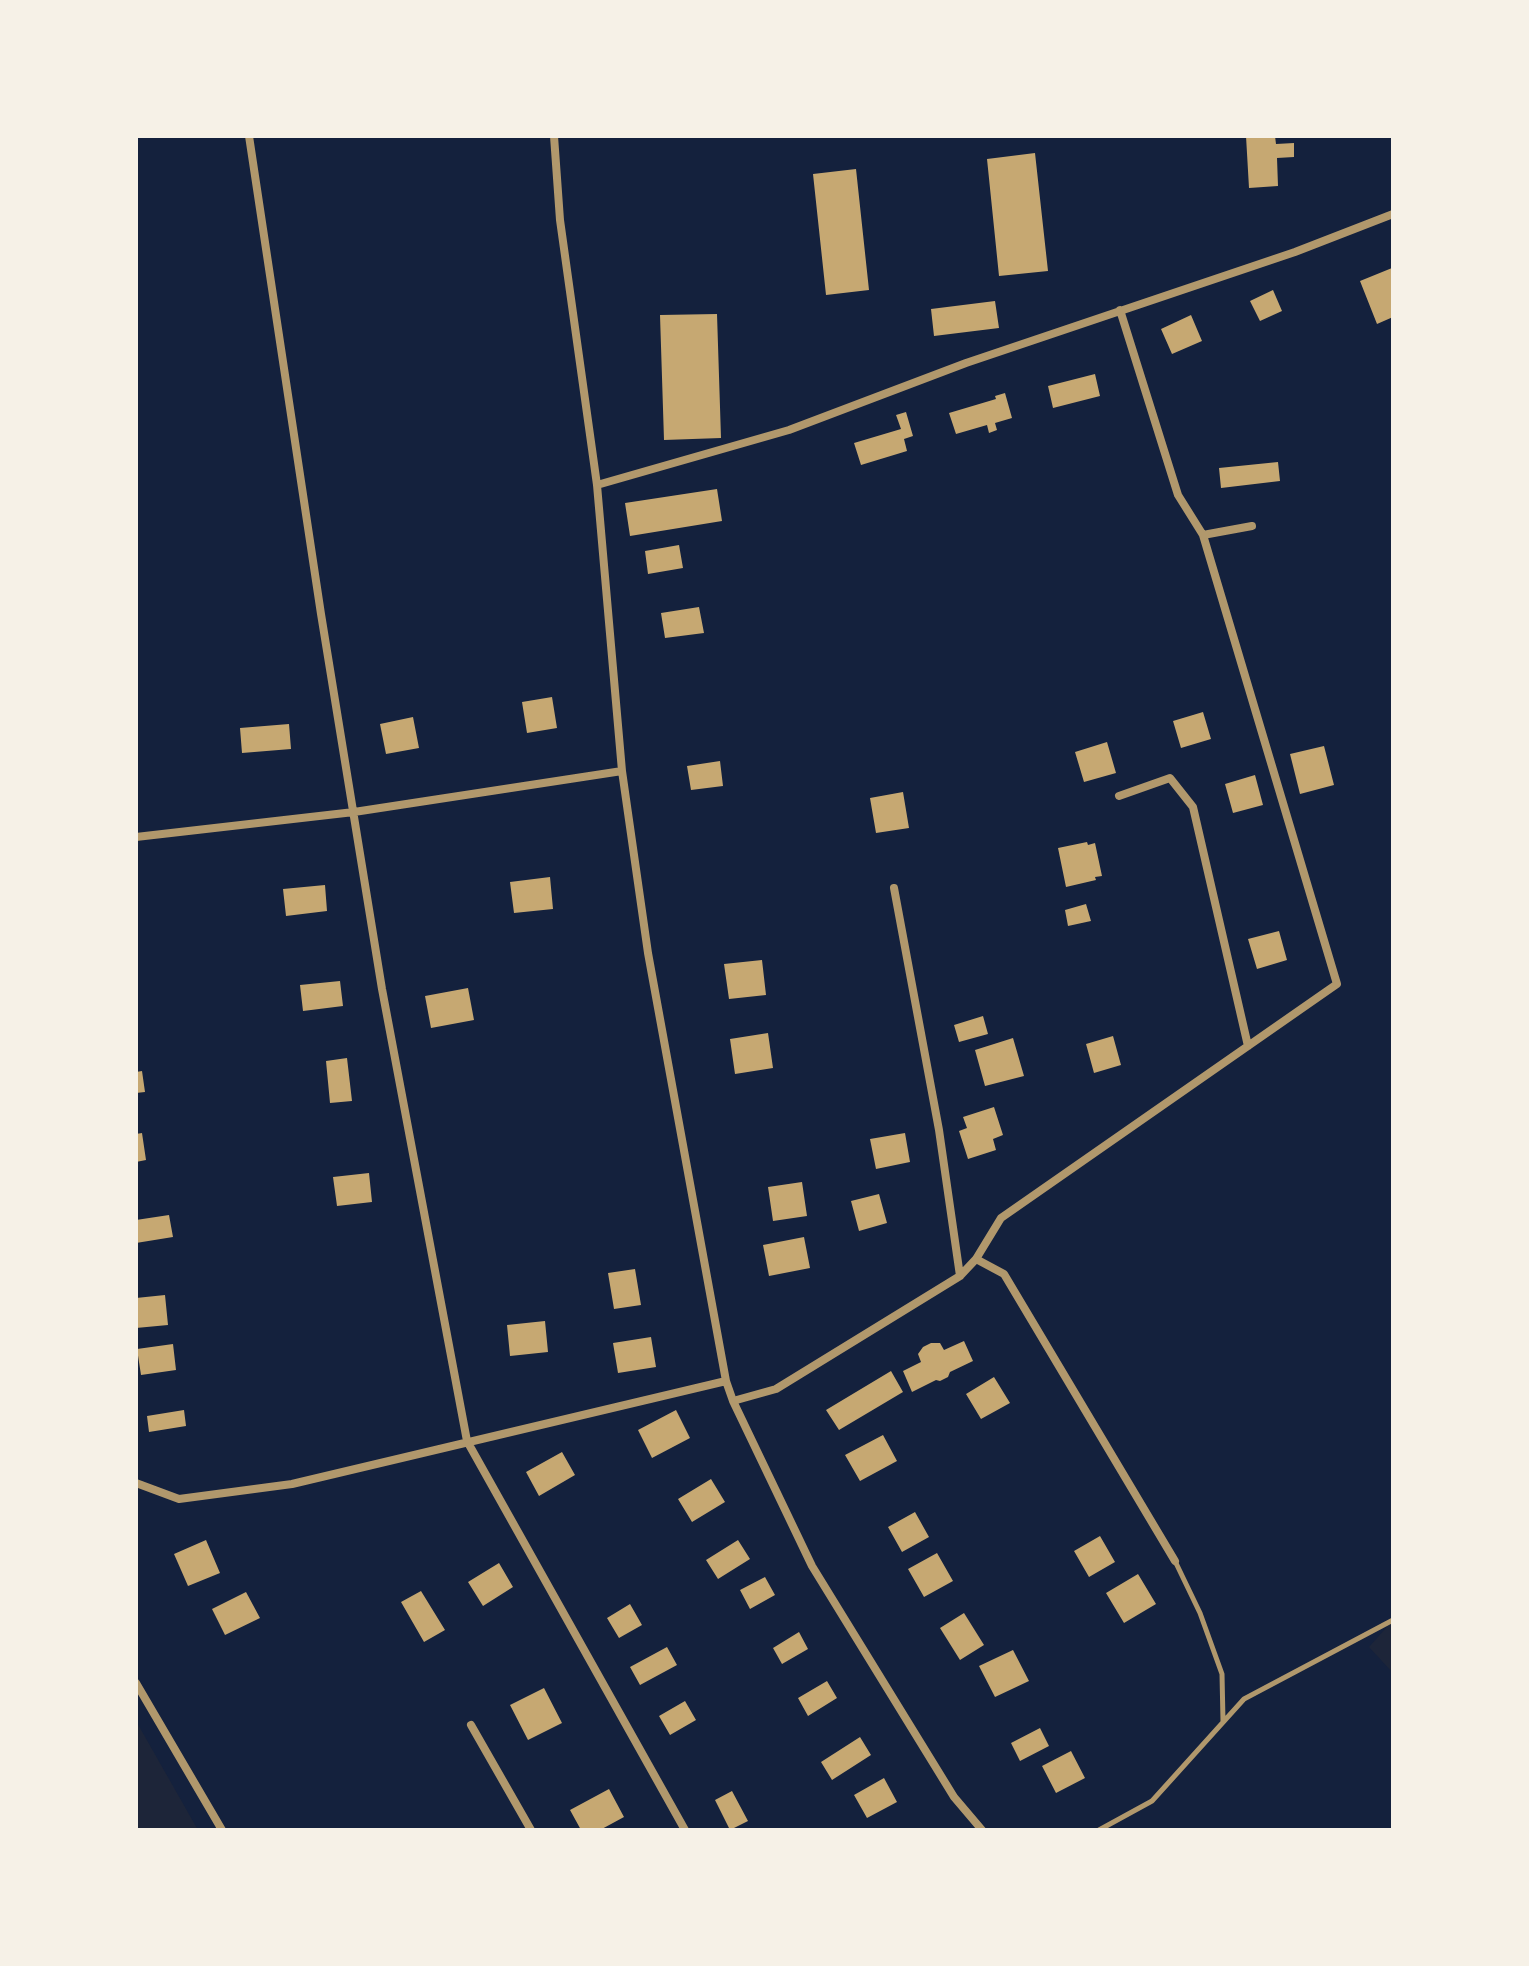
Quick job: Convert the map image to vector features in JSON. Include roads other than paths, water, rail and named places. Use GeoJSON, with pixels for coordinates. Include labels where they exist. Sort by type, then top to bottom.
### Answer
{"type":"FeatureCollection","features":[{"type":"Feature","properties":{"kind":"street"},"geometry":{"type":"LineString","coordinates":[[249,136],[321,614],[385,1004],[467,1441],[685,1830]]}},
{"type":"Feature","properties":{"kind":"street"},"geometry":{"type":"LineString","coordinates":[[554,136],[560,220],[597,485],[622,771],[648,953],[726,1381],[812,1566],[954,1797],[982,1830]]}},
{"type":"Feature","properties":{"kind":"street"},"geometry":{"type":"LineString","coordinates":[[597,485],[789,430],[966,363],[1295,252],[1393,214]]}},
{"type":"Feature","properties":{"kind":"street"},"geometry":{"type":"LineString","coordinates":[[733,1401],[776,1389],[960,1276],[976,1259],[1001,1218],[1337,984],[1203,535],[1178,495],[1120,310]]}},
{"type":"Feature","properties":{"kind":"street"},"geometry":{"type":"LineString","coordinates":[[1203,535],[1252,526]]}},
{"type":"Feature","properties":{"kind":"street"},"geometry":{"type":"LineString","coordinates":[[136,837],[354,812],[622,771]]}},
{"type":"Feature","properties":{"kind":"street"},"geometry":{"type":"LineString","coordinates":[[1119,796],[1170,778],[1193,807],[1248,1046]]}},
{"type":"Feature","properties":{"kind":"street"},"geometry":{"type":"LineString","coordinates":[[894,888],[939,1130],[960,1276]]}},
{"type":"Feature","properties":{"kind":"street"},"geometry":{"type":"LineString","coordinates":[[976,1259],[1004,1274],[1175,1561]]}},
{"type":"Feature","properties":{"kind":"street"},"geometry":{"type":"LineString","coordinates":[[136,1483],[179,1499],[292,1484],[726,1381]]}},
{"type":"Feature","properties":{"kind":"street"},"geometry":{"type":"LineString","coordinates":[[136,1683],[222,1830]]}},
{"type":"Feature","properties":{"kind":"street"},"geometry":{"type":"LineString","coordinates":[[471,1725],[531,1830]]}},
{"type":"Feature","properties":{"kind":"lane"},"geometry":{"type":"LineString","coordinates":[[1175,1561],[1200,1613],[1222,1674],[1223,1722]]}},
{"type":"Feature","properties":{"kind":"lane"},"geometry":{"type":"LineString","coordinates":[[1099,1830],[1152,1801],[1244,1699],[1393,1620]]}}]}
